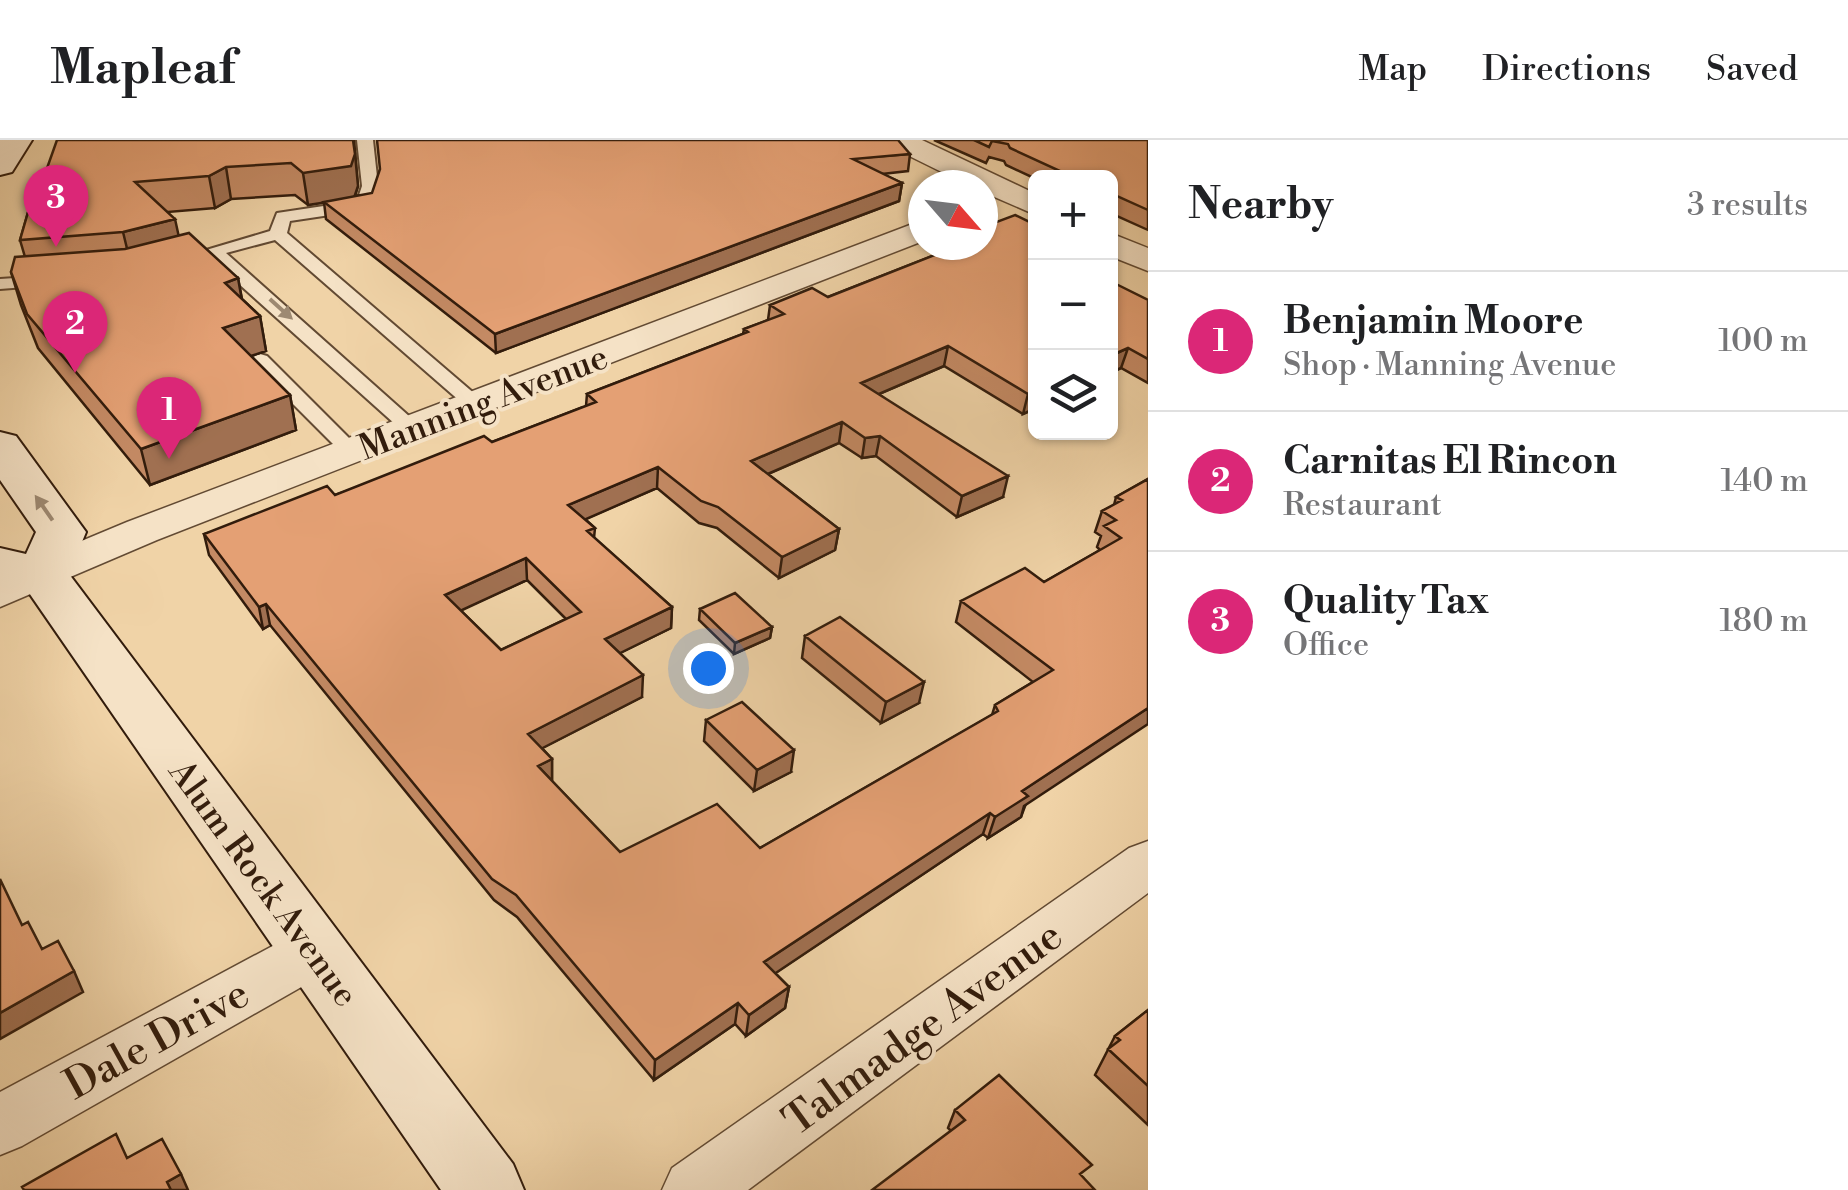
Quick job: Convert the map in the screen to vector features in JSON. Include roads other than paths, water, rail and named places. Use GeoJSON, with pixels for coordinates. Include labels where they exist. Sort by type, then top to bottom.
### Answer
{"type":"FeatureCollection","features":[{"type":"Feature","properties":{"kind":"main road"},"geometry":{"type":"LineString","coordinates":[[0,165],[15,140]]}},
{"type":"Feature","properties":{"kind":"main road"},"geometry":{"type":"LineString","coordinates":[[0,446],[62,532],[14,577]]}},
{"type":"Feature","properties":{"kind":"main road","name":"Alum Rock Avenue"},"geometry":{"type":"LineString","coordinates":[[14,577],[313,952],[486,1190]]}},
{"type":"Feature","properties":{"kind":"street"},"geometry":{"type":"LineString","coordinates":[[899,140],[1010,202]]}},
{"type":"Feature","properties":{"kind":"street","name":"Manning Avenue"},"geometry":{"type":"LineString","coordinates":[[14,577],[352,452],[908,236]]}},
{"type":"Feature","properties":{"kind":"street"},"geometry":{"type":"LineString","coordinates":[[1118,247],[1148,261]]}},
{"type":"Feature","properties":{"kind":"street","name":"Talmadge Avenue"},"geometry":{"type":"LineString","coordinates":[[695,1190],[1148,863]]}},
{"type":"Feature","properties":{"kind":"street","name":"Dale Drive"},"geometry":{"type":"LineString","coordinates":[[0,1125],[313,952]]}},
{"type":"Feature","properties":{"kind":"lane"},"geometry":{"type":"LineString","coordinates":[[278,234],[283,217],[364,205],[370,186],[365,140]]}},
{"type":"Feature","properties":{"kind":"lane"},"geometry":{"type":"LineString","coordinates":[[165,265],[278,234]]}},
{"type":"Feature","properties":{"kind":"lane"},"geometry":{"type":"LineString","coordinates":[[278,234],[476,404]]}},
{"type":"Feature","properties":{"kind":"lane"},"geometry":{"type":"LineString","coordinates":[[213,252],[412,429]]}},
{"type":"Feature","properties":{"kind":"lane"},"geometry":{"type":"LineString","coordinates":[[0,284],[60,280]]}},
{"type":"Feature","properties":{"kind":"lane"},"geometry":{"type":"LineString","coordinates":[[260,360],[352,452]]}},
{"type":"Feature","properties":{"kind":"place","name":"Quality Tax"},"geometry":{"type":"Point","coordinates":[56,247]}},
{"type":"Feature","properties":{"kind":"place","name":"Carnitas El Rincon"},"geometry":{"type":"Point","coordinates":[75,373]}},
{"type":"Feature","properties":{"kind":"place","name":"Benjamin Moore"},"geometry":{"type":"Point","coordinates":[169,459]}}]}
